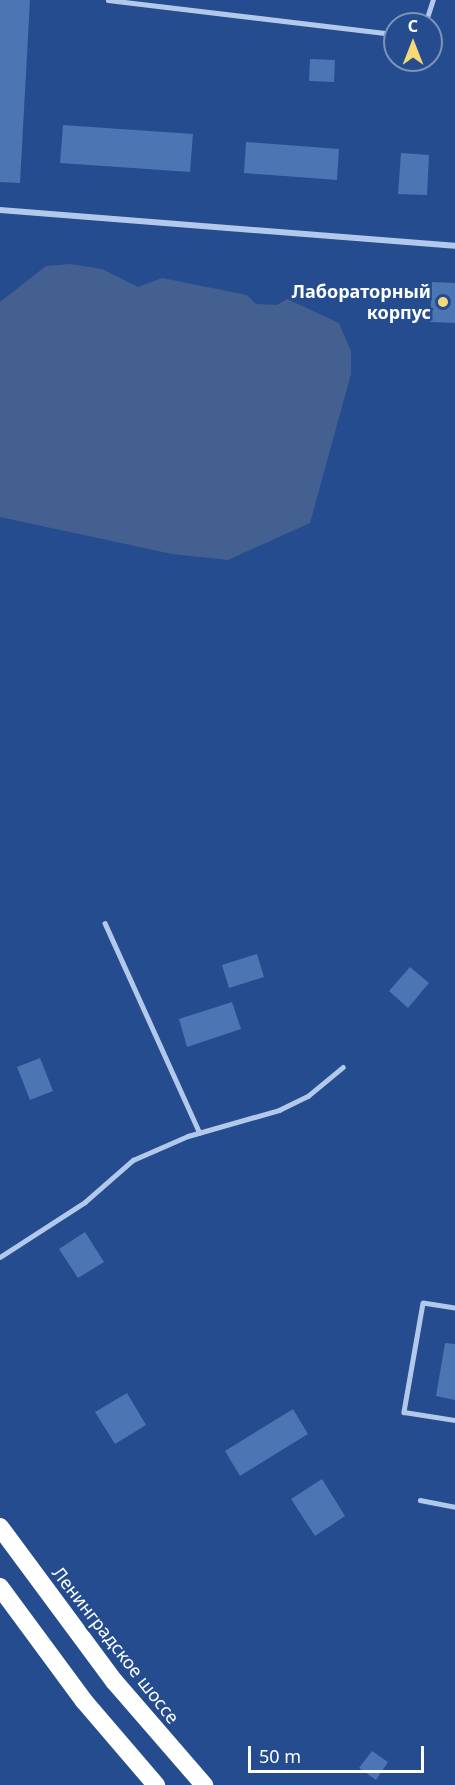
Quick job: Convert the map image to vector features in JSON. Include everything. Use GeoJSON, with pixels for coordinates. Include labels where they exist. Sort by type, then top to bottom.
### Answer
{"type":"FeatureCollection","features":[{"type":"Feature","properties":{"kind":"highway","name":"Ленинградское шоссе"},"geometry":{"type":"LineString","coordinates":[[0,1527],[114,1681],[204,1785]]}},
{"type":"Feature","properties":{"kind":"highway"},"geometry":{"type":"LineString","coordinates":[[0,1587],[84,1701],[156,1785]]}},
{"type":"Feature","properties":{"kind":"street"},"geometry":{"type":"LineString","coordinates":[[0,210],[455,246]]}},
{"type":"Feature","properties":{"kind":"lane"},"geometry":{"type":"LineString","coordinates":[[108,0],[383,32]]}},
{"type":"Feature","properties":{"kind":"lane"},"geometry":{"type":"LineString","coordinates":[[105,923],[200,1133]]}},
{"type":"Feature","properties":{"kind":"lane"},"geometry":{"type":"LineString","coordinates":[[0,1257],[85,1202],[133,1160],[200,1133],[279,1110],[308,1096],[343,1067]]}},
{"type":"Feature","properties":{"kind":"lane"},"geometry":{"type":"LineString","coordinates":[[455,1308],[423,1303],[405,1412],[455,1420]]}},
{"type":"Feature","properties":{"kind":"lane"},"geometry":{"type":"LineString","coordinates":[[420,1500],[455,1507]]}},
{"type":"Feature","properties":{"kind":"water"},"geometry":{"type":"Polygon","coordinates":[[[70,264],[102,269],[138,287],[162,278],[247,295],[256,304],[277,305],[287,299],[339,323],[351,351],[351,374],[310,523],[228,560],[172,554],[0,517],[0,302],[46,266],[70,264]]]}},
{"type":"Feature","properties":{"kind":"building"},"geometry":{"type":"Polygon","coordinates":[[[0,0],[30,0],[20,183],[0,182],[0,0]]]}},
{"type":"Feature","properties":{"kind":"building"},"geometry":{"type":"Polygon","coordinates":[[[310,59],[335,60],[334,82],[309,81],[310,59]]]}},
{"type":"Feature","properties":{"kind":"building"},"geometry":{"type":"Polygon","coordinates":[[[63,125],[193,134],[190,172],[60,163],[63,125]]]}},
{"type":"Feature","properties":{"kind":"building"},"geometry":{"type":"Polygon","coordinates":[[[246,142],[339,149],[337,180],[244,173],[246,142]]]}},
{"type":"Feature","properties":{"kind":"building"},"geometry":{"type":"Polygon","coordinates":[[[401,153],[429,155],[427,195],[398,194],[401,153]]]}},
{"type":"Feature","properties":{"kind":"building","name":"Лабораторный корпус"},"geometry":{"type":"Polygon","coordinates":[[[432,282],[455,283],[455,323],[430,322],[432,282]]]}},
{"type":"Feature","properties":{"kind":"building"},"geometry":{"type":"Polygon","coordinates":[[[257,954],[264,977],[229,988],[222,965],[257,954]]]}},
{"type":"Feature","properties":{"kind":"building"},"geometry":{"type":"Polygon","coordinates":[[[410,967],[429,983],[408,1008],[389,991],[410,967]]]}},
{"type":"Feature","properties":{"kind":"building"},"geometry":{"type":"Polygon","coordinates":[[[232,1002],[241,1029],[187,1047],[179,1019],[232,1002]]]}},
{"type":"Feature","properties":{"kind":"building"},"geometry":{"type":"Polygon","coordinates":[[[40,1058],[53,1091],[30,1100],[17,1067],[40,1058]]]}},
{"type":"Feature","properties":{"kind":"building"},"geometry":{"type":"Polygon","coordinates":[[[85,1232],[104,1262],[78,1278],[59,1249],[85,1232]]]}},
{"type":"Feature","properties":{"kind":"building"},"geometry":{"type":"Polygon","coordinates":[[[445,1343],[455,1344],[455,1400],[436,1396],[445,1343]]]}},
{"type":"Feature","properties":{"kind":"building"},"geometry":{"type":"Polygon","coordinates":[[[127,1393],[146,1425],[115,1444],[95,1412],[127,1393]]]}},
{"type":"Feature","properties":{"kind":"building"},"geometry":{"type":"Polygon","coordinates":[[[293,1409],[308,1434],[240,1476],[225,1451],[293,1409]]]}},
{"type":"Feature","properties":{"kind":"building"},"geometry":{"type":"Polygon","coordinates":[[[322,1479],[345,1516],[315,1536],[291,1499],[322,1479]]]}},
{"type":"Feature","properties":{"kind":"building"},"geometry":{"type":"Polygon","coordinates":[[[372,1751],[388,1762],[376,1780],[359,1768],[372,1751]]]}},
{"type":"Feature","properties":{"kind":"place","name":"Лабораторный корпус"},"geometry":{"type":"Point","coordinates":[443,302]}}]}
